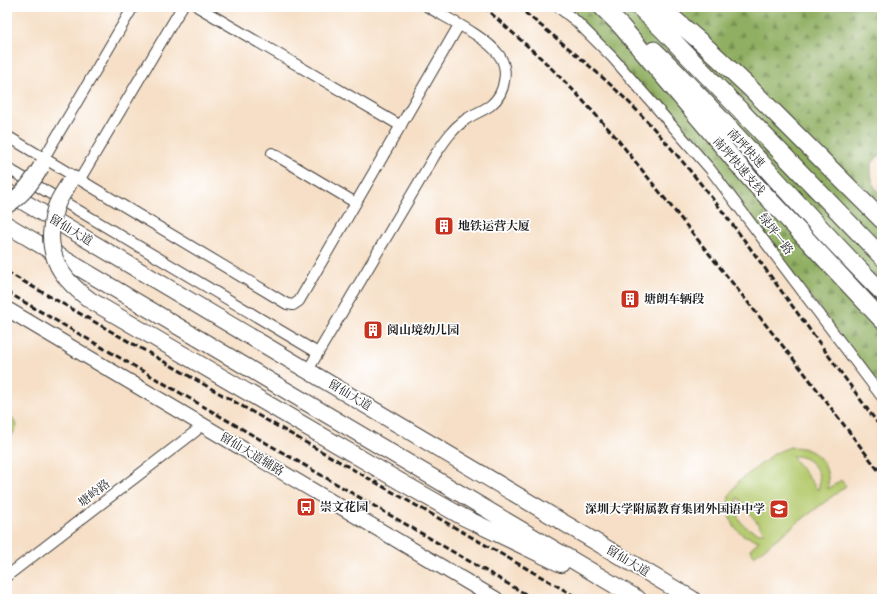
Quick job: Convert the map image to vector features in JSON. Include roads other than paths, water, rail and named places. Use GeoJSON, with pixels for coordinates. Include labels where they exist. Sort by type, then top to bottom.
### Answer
{"type":"FeatureCollection","features":[{"type":"Feature","properties":{"kind":"highway","name":"南坪快速支线"},"geometry":{"type":"LineString","coordinates":[[602,7],[620,26],[752,181],[882,320]]}},
{"type":"Feature","properties":{"kind":"highway","name":"南坪快速"},"geometry":{"type":"LineString","coordinates":[[607,7],[687,84],[882,292]]}},
{"type":"Feature","properties":{"kind":"highway","name":"南坪快速"},"geometry":{"type":"LineString","coordinates":[[639,7],[882,257]]}},
{"type":"Feature","properties":{"kind":"highway"},"geometry":{"type":"LineString","coordinates":[[660,7],[702,43],[749,87],[882,220]]}},
{"type":"Feature","properties":{"kind":"main road"},"geometry":{"type":"LineString","coordinates":[[7,205],[22,194],[30,185],[44,161]]}},
{"type":"Feature","properties":{"kind":"main road"},"geometry":{"type":"LineString","coordinates":[[74,180],[58,202],[54,213],[51,245],[54,259],[60,270],[79,292],[97,304],[463,517],[492,532],[638,599]]}},
{"type":"Feature","properties":{"kind":"main road","name":"留仙大道"},"geometry":{"type":"LineString","coordinates":[[7,192],[692,599]]}},
{"type":"Feature","properties":{"kind":"main road"},"geometry":{"type":"LineString","coordinates":[[7,225],[638,599]]}},
{"type":"Feature","properties":{"kind":"main road","name":"留仙大道辅路"},"geometry":{"type":"LineString","coordinates":[[7,309],[496,599]]}},
{"type":"Feature","properties":{"kind":"main road","name":"留仙大道辅路"},"geometry":{"type":"LineString","coordinates":[[7,319],[480,599]]}},
{"type":"Feature","properties":{"kind":"street"},"geometry":{"type":"LineString","coordinates":[[44,161],[133,7]]}},
{"type":"Feature","properties":{"kind":"street"},"geometry":{"type":"LineString","coordinates":[[74,180],[182,7]]}},
{"type":"Feature","properties":{"kind":"street"},"geometry":{"type":"LineString","coordinates":[[198,7],[401,126]]}},
{"type":"Feature","properties":{"kind":"street"},"geometry":{"type":"LineString","coordinates":[[308,370],[425,171],[449,135],[465,120],[492,104],[499,96],[503,87],[505,70],[499,55],[492,46],[428,7]]}},
{"type":"Feature","properties":{"kind":"street","name":"绿坪一路"},"geometry":{"type":"LineString","coordinates":[[558,7],[576,21],[612,57],[710,169],[882,396]]}},
{"type":"Feature","properties":{"kind":"street"},"geometry":{"type":"LineString","coordinates":[[7,136],[74,180],[287,304],[293,305],[299,301],[459,25]]}},
{"type":"Feature","properties":{"kind":"street"},"geometry":{"type":"LineString","coordinates":[[272,153],[356,203]]}},
{"type":"Feature","properties":{"kind":"street"},"geometry":{"type":"LineString","coordinates":[[7,168],[318,353]]}},
{"type":"Feature","properties":{"kind":"street","name":"塘岭路"},"geometry":{"type":"LineString","coordinates":[[7,576],[196,431]]}},
{"type":"Feature","properties":{"kind":"railway"},"geometry":{"type":"LineString","coordinates":[[484,7],[542,59],[576,93],[614,135],[806,375],[882,475]]}},
{"type":"Feature","properties":{"kind":"railway"},"geometry":{"type":"LineString","coordinates":[[518,7],[600,75],[645,119],[663,139],[733,225],[882,429]]}},
{"type":"Feature","properties":{"kind":"railway"},"geometry":{"type":"LineString","coordinates":[[7,272],[580,599]]}},
{"type":"Feature","properties":{"kind":"railway"},"geometry":{"type":"LineString","coordinates":[[7,292],[534,599]]}},
{"type":"Feature","properties":{"kind":"place","name":"地铁运营大厦"},"geometry":{"type":"Point","coordinates":[444,226]}},
{"type":"Feature","properties":{"kind":"place","name":"塘朗车辆段"},"geometry":{"type":"Point","coordinates":[630,299]}},
{"type":"Feature","properties":{"kind":"place","name":"阅山境幼儿园"},"geometry":{"type":"Point","coordinates":[373,330]}},
{"type":"Feature","properties":{"kind":"place","name":"崇文花园"},"geometry":{"type":"Point","coordinates":[306,507]}},
{"type":"Feature","properties":{"kind":"place","name":"深圳大学附属教育集团外国语中学"},"geometry":{"type":"Point","coordinates":[779,509]}}]}
